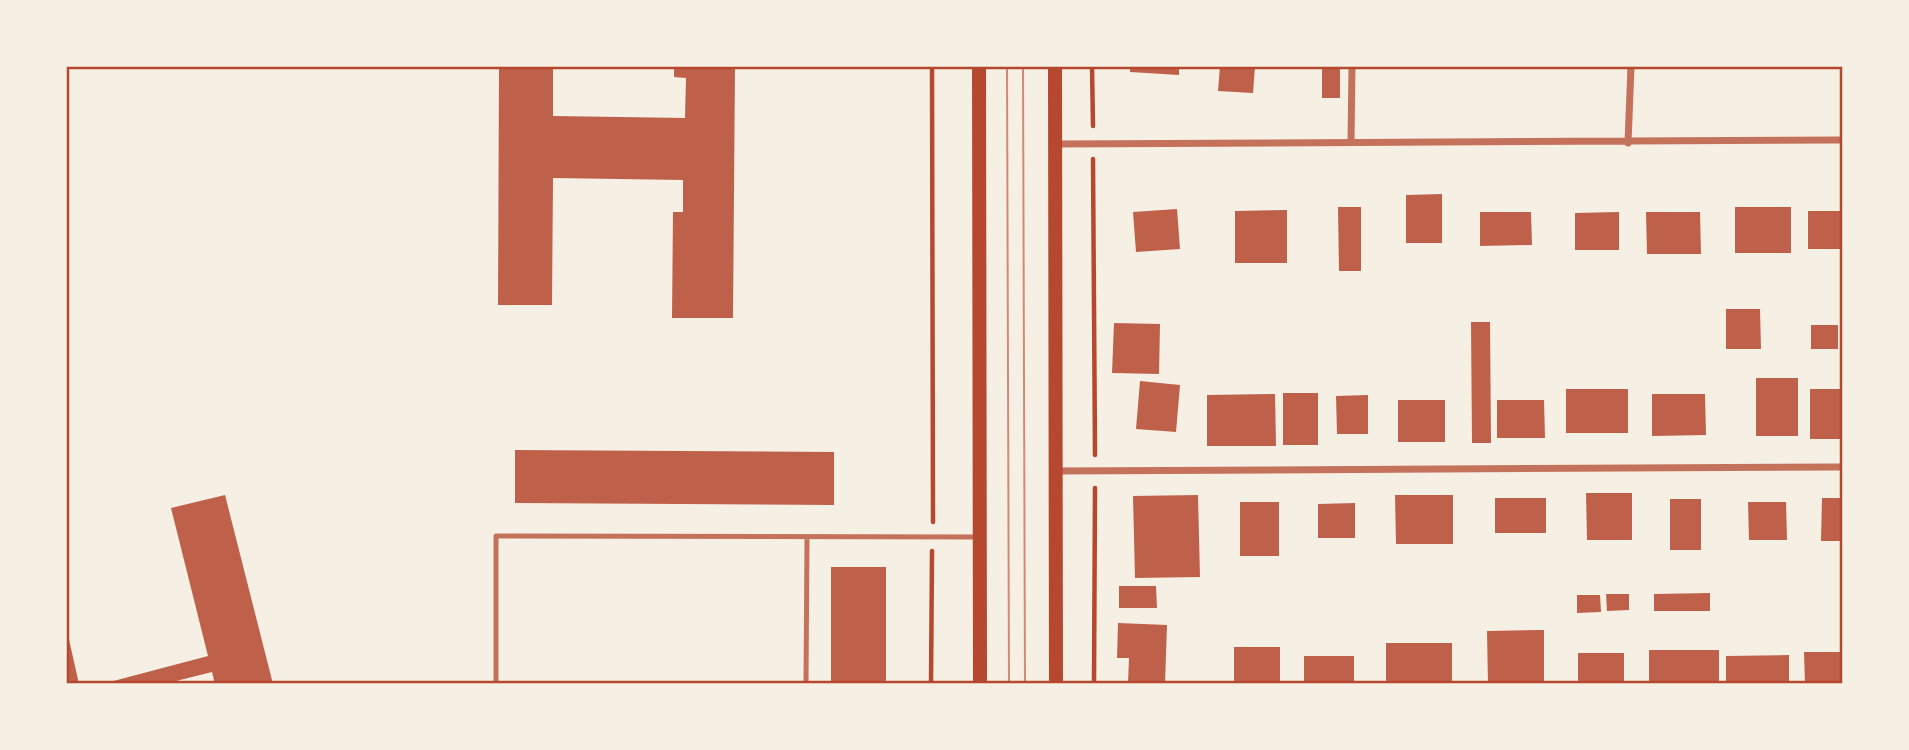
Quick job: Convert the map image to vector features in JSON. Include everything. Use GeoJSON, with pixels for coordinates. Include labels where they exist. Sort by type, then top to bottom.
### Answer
{"type":"FeatureCollection","features":[{"type":"Feature","properties":{"kind":"main road"},"geometry":{"type":"LineString","coordinates":[[979,66],[980,684]]}},
{"type":"Feature","properties":{"kind":"main road"},"geometry":{"type":"LineString","coordinates":[[1055,66],[1056,684]]}},
{"type":"Feature","properties":{"kind":"street"},"geometry":{"type":"LineString","coordinates":[[1351,142],[1352,66]]}},
{"type":"Feature","properties":{"kind":"street"},"geometry":{"type":"LineString","coordinates":[[1628,143],[1631,66]]}},
{"type":"Feature","properties":{"kind":"street"},"geometry":{"type":"LineString","coordinates":[[1055,144],[1843,140]]}},
{"type":"Feature","properties":{"kind":"street"},"geometry":{"type":"LineString","coordinates":[[1056,471],[1843,467]]}},
{"type":"Feature","properties":{"kind":"lane"},"geometry":{"type":"LineString","coordinates":[[496,684],[496,536],[980,537]]}},
{"type":"Feature","properties":{"kind":"lane"},"geometry":{"type":"LineString","coordinates":[[806,684],[807,537]]}},
{"type":"Feature","properties":{"kind":"path"},"geometry":{"type":"LineString","coordinates":[[931,684],[932,66]]}},
{"type":"Feature","properties":{"kind":"path"},"geometry":{"type":"LineString","coordinates":[[1092,66],[1096,471],[1094,684]]}},
{"type":"Feature","properties":{"kind":"building"},"geometry":{"type":"Polygon","coordinates":[[[499,66],[553,66],[553,116],[685,118],[686,78],[674,77],[674,66],[735,66],[733,318],[672,318],[673,212],[683,212],[683,180],[553,178],[552,305],[498,305],[499,66]]]}},
{"type":"Feature","properties":{"kind":"building"},"geometry":{"type":"Polygon","coordinates":[[[1130,66],[1179,66],[1179,75],[1130,72],[1130,66]]]}},
{"type":"Feature","properties":{"kind":"building"},"geometry":{"type":"Polygon","coordinates":[[[1220,66],[1255,66],[1253,93],[1218,91],[1220,66]]]}},
{"type":"Feature","properties":{"kind":"building"},"geometry":{"type":"Polygon","coordinates":[[[1322,66],[1340,66],[1340,98],[1322,98],[1322,66]]]}},
{"type":"Feature","properties":{"kind":"building"},"geometry":{"type":"Polygon","coordinates":[[[1442,194],[1442,243],[1406,243],[1406,195],[1442,194]]]}},
{"type":"Feature","properties":{"kind":"building"},"geometry":{"type":"Polygon","coordinates":[[[1338,207],[1361,207],[1361,271],[1339,271],[1338,207]]]}},
{"type":"Feature","properties":{"kind":"building"},"geometry":{"type":"Polygon","coordinates":[[[1735,207],[1791,207],[1791,253],[1735,253],[1735,207]]]}},
{"type":"Feature","properties":{"kind":"building"},"geometry":{"type":"Polygon","coordinates":[[[1177,209],[1180,249],[1136,252],[1133,212],[1177,209]]]}},
{"type":"Feature","properties":{"kind":"building"},"geometry":{"type":"Polygon","coordinates":[[[1287,210],[1287,263],[1235,263],[1235,211],[1287,210]]]}},
{"type":"Feature","properties":{"kind":"building"},"geometry":{"type":"Polygon","coordinates":[[[1808,211],[1842,211],[1842,249],[1808,249],[1808,211]]]}},
{"type":"Feature","properties":{"kind":"building"},"geometry":{"type":"Polygon","coordinates":[[[1480,212],[1531,212],[1532,245],[1480,246],[1480,212]]]}},
{"type":"Feature","properties":{"kind":"building"},"geometry":{"type":"Polygon","coordinates":[[[1619,212],[1619,250],[1575,250],[1575,213],[1619,212]]]}},
{"type":"Feature","properties":{"kind":"building"},"geometry":{"type":"Polygon","coordinates":[[[1646,212],[1700,212],[1701,254],[1647,254],[1646,212]]]}},
{"type":"Feature","properties":{"kind":"building"},"geometry":{"type":"Polygon","coordinates":[[[1726,309],[1760,309],[1761,349],[1726,349],[1726,309]]]}},
{"type":"Feature","properties":{"kind":"building"},"geometry":{"type":"Polygon","coordinates":[[[1471,322],[1490,322],[1491,443],[1472,443],[1471,322]]]}},
{"type":"Feature","properties":{"kind":"building"},"geometry":{"type":"Polygon","coordinates":[[[1114,323],[1160,324],[1159,374],[1112,373],[1114,323]]]}},
{"type":"Feature","properties":{"kind":"building"},"geometry":{"type":"Polygon","coordinates":[[[1811,325],[1838,325],[1838,349],[1811,349],[1811,325]]]}},
{"type":"Feature","properties":{"kind":"building"},"geometry":{"type":"Polygon","coordinates":[[[1756,378],[1798,378],[1798,436],[1756,436],[1756,378]]]}},
{"type":"Feature","properties":{"kind":"building"},"geometry":{"type":"Polygon","coordinates":[[[1140,381],[1180,385],[1176,432],[1136,429],[1140,381]]]}},
{"type":"Feature","properties":{"kind":"building"},"geometry":{"type":"Polygon","coordinates":[[[1566,389],[1628,389],[1628,433],[1566,433],[1566,389]]]}},
{"type":"Feature","properties":{"kind":"building"},"geometry":{"type":"Polygon","coordinates":[[[1810,389],[1842,389],[1842,439],[1810,439],[1810,389]]]}},
{"type":"Feature","properties":{"kind":"building"},"geometry":{"type":"Polygon","coordinates":[[[1283,393],[1318,393],[1318,445],[1283,445],[1283,393]]]}},
{"type":"Feature","properties":{"kind":"building"},"geometry":{"type":"Polygon","coordinates":[[[1275,394],[1276,446],[1207,446],[1207,395],[1275,394]]]}},
{"type":"Feature","properties":{"kind":"building"},"geometry":{"type":"Polygon","coordinates":[[[1652,394],[1705,394],[1706,435],[1652,436],[1652,394]]]}},
{"type":"Feature","properties":{"kind":"building"},"geometry":{"type":"Polygon","coordinates":[[[1368,395],[1368,434],[1337,434],[1336,396],[1368,395]]]}},
{"type":"Feature","properties":{"kind":"building"},"geometry":{"type":"Polygon","coordinates":[[[1398,400],[1445,400],[1445,442],[1398,442],[1398,400]]]}},
{"type":"Feature","properties":{"kind":"building"},"geometry":{"type":"Polygon","coordinates":[[[1497,400],[1544,400],[1545,438],[1497,438],[1497,400]]]}},
{"type":"Feature","properties":{"kind":"building"},"geometry":{"type":"Polygon","coordinates":[[[515,450],[834,452],[834,505],[515,503],[515,450]]]}},
{"type":"Feature","properties":{"kind":"building"},"geometry":{"type":"Polygon","coordinates":[[[1586,493],[1632,493],[1632,540],[1587,540],[1586,493]]]}},
{"type":"Feature","properties":{"kind":"building"},"geometry":{"type":"Polygon","coordinates":[[[225,495],[273,684],[215,684],[212,672],[164,684],[102,684],[208,656],[171,508],[225,495]]]}},
{"type":"Feature","properties":{"kind":"building"},"geometry":{"type":"Polygon","coordinates":[[[1198,495],[1200,577],[1135,578],[1133,496],[1198,495]]]}},
{"type":"Feature","properties":{"kind":"building"},"geometry":{"type":"Polygon","coordinates":[[[1395,495],[1453,495],[1453,544],[1396,544],[1395,495]]]}},
{"type":"Feature","properties":{"kind":"building"},"geometry":{"type":"Polygon","coordinates":[[[1495,498],[1546,498],[1546,533],[1495,533],[1495,498]]]}},
{"type":"Feature","properties":{"kind":"building"},"geometry":{"type":"Polygon","coordinates":[[[1822,498],[1842,498],[1842,541],[1821,541],[1822,498]]]}},
{"type":"Feature","properties":{"kind":"building"},"geometry":{"type":"Polygon","coordinates":[[[1670,499],[1701,499],[1701,550],[1670,550],[1670,499]]]}},
{"type":"Feature","properties":{"kind":"building"},"geometry":{"type":"Polygon","coordinates":[[[1240,502],[1279,502],[1279,556],[1240,556],[1240,502]]]}},
{"type":"Feature","properties":{"kind":"building"},"geometry":{"type":"Polygon","coordinates":[[[1748,502],[1786,502],[1787,540],[1749,540],[1748,502]]]}},
{"type":"Feature","properties":{"kind":"building"},"geometry":{"type":"Polygon","coordinates":[[[1355,503],[1355,538],[1318,538],[1318,504],[1355,503]]]}},
{"type":"Feature","properties":{"kind":"building"},"geometry":{"type":"Polygon","coordinates":[[[831,567],[886,567],[886,684],[831,684],[831,567]]]}},
{"type":"Feature","properties":{"kind":"building"},"geometry":{"type":"Polygon","coordinates":[[[1119,586],[1156,586],[1157,608],[1119,608],[1119,586]]]}},
{"type":"Feature","properties":{"kind":"building"},"geometry":{"type":"Polygon","coordinates":[[[1710,593],[1710,611],[1654,611],[1654,594],[1710,593]]]}},
{"type":"Feature","properties":{"kind":"building"},"geometry":{"type":"Polygon","coordinates":[[[1606,594],[1629,594],[1629,610],[1607,611],[1606,594]]]}},
{"type":"Feature","properties":{"kind":"building"},"geometry":{"type":"Polygon","coordinates":[[[1577,595],[1600,595],[1601,612],[1577,613],[1577,595]]]}},
{"type":"Feature","properties":{"kind":"building"},"geometry":{"type":"Polygon","coordinates":[[[1118,623],[1167,625],[1165,684],[1128,683],[1129,658],[1117,658],[1118,623]]]}},
{"type":"Feature","properties":{"kind":"building"},"geometry":{"type":"Polygon","coordinates":[[[1544,630],[1544,684],[1488,684],[1487,631],[1544,630]]]}},
{"type":"Feature","properties":{"kind":"building"},"geometry":{"type":"Polygon","coordinates":[[[68,635],[79,684],[66,684],[68,635]]]}},
{"type":"Feature","properties":{"kind":"building"},"geometry":{"type":"Polygon","coordinates":[[[1386,643],[1452,643],[1452,684],[1386,684],[1386,643]]]}},
{"type":"Feature","properties":{"kind":"building"},"geometry":{"type":"Polygon","coordinates":[[[1234,647],[1280,647],[1280,684],[1234,684],[1234,647]]]}},
{"type":"Feature","properties":{"kind":"building"},"geometry":{"type":"Polygon","coordinates":[[[1649,650],[1719,650],[1719,684],[1649,684],[1649,650]]]}},
{"type":"Feature","properties":{"kind":"building"},"geometry":{"type":"Polygon","coordinates":[[[1804,652],[1842,652],[1842,684],[1805,684],[1804,652]]]}},
{"type":"Feature","properties":{"kind":"building"},"geometry":{"type":"Polygon","coordinates":[[[1578,653],[1624,653],[1624,684],[1578,684],[1578,653]]]}},
{"type":"Feature","properties":{"kind":"building"},"geometry":{"type":"Polygon","coordinates":[[[1789,655],[1789,684],[1726,684],[1726,656],[1789,655]]]}},
{"type":"Feature","properties":{"kind":"building"},"geometry":{"type":"Polygon","coordinates":[[[1304,656],[1354,656],[1354,684],[1304,684],[1304,656]]]}},
{"type":"Feature","properties":{"kind":"tram line"},"geometry":{"type":"LineString","coordinates":[[1007,66],[1009,684]]}},
{"type":"Feature","properties":{"kind":"tram line"},"geometry":{"type":"LineString","coordinates":[[1023,66],[1025,684]]}}]}
